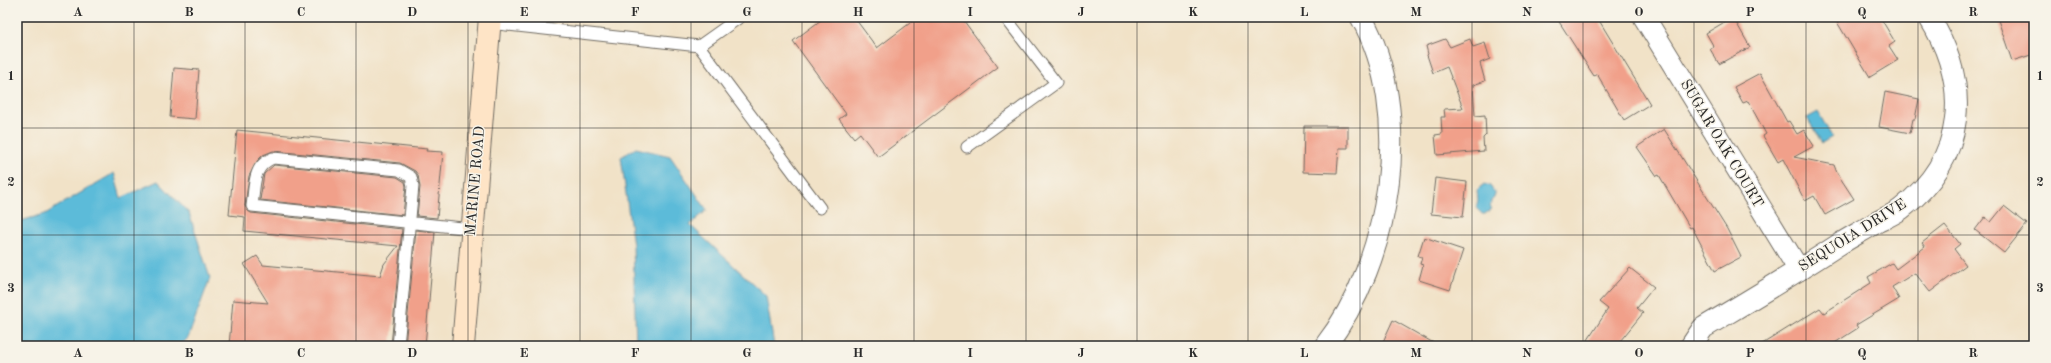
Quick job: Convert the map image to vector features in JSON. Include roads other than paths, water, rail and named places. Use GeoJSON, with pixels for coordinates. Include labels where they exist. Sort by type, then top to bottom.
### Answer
{"type":"FeatureCollection","features":[{"type":"Feature","properties":{"kind":"main road","name":"MARINE ROAD"},"geometry":{"type":"LineString","coordinates":[[463,346],[490,20]]}},
{"type":"Feature","properties":{"kind":"street"},"geometry":{"type":"LineString","coordinates":[[1325,346],[1348,311],[1361,282],[1378,235],[1388,194],[1390,132],[1388,101],[1373,43],[1361,17]]}},
{"type":"Feature","properties":{"kind":"street","name":"SUGAR OAK COURT"},"geometry":{"type":"LineString","coordinates":[[1644,17],[1799,270]]}},
{"type":"Feature","properties":{"kind":"street","name":"SEQUOIA DRIVE"},"geometry":{"type":"LineString","coordinates":[[1691,346],[1704,328],[1858,233],[1901,210],[1927,184],[1942,160],[1957,121],[1958,101],[1951,63],[1929,17]]}},
{"type":"Feature","properties":{"kind":"lane"},"geometry":{"type":"LineString","coordinates":[[490,20],[698,46],[740,17]]}},
{"type":"Feature","properties":{"kind":"lane"},"geometry":{"type":"LineString","coordinates":[[967,147],[1056,83],[1005,17]]}},
{"type":"Feature","properties":{"kind":"lane"},"geometry":{"type":"LineString","coordinates":[[698,46],[820,208]]}},
{"type":"Feature","properties":{"kind":"lane"},"geometry":{"type":"LineString","coordinates":[[398,346],[409,224],[413,186],[410,177],[399,170],[273,158],[263,161],[258,169],[252,206],[409,224],[472,229]]}},
{"type":"Feature","properties":{"kind":"water"},"geometry":{"type":"Polygon","coordinates":[[[1818,112],[1832,137],[1822,143],[1807,118],[1818,112]]]}},
{"type":"Feature","properties":{"kind":"water"},"geometry":{"type":"Polygon","coordinates":[[[636,148],[670,156],[707,210],[690,225],[766,296],[774,346],[636,346],[633,245],[621,157],[636,148]]]}},
{"type":"Feature","properties":{"kind":"water"},"geometry":{"type":"Polygon","coordinates":[[[114,173],[121,198],[158,181],[189,213],[210,278],[188,338],[180,346],[17,346],[17,222],[45,214],[114,173]]]}},
{"type":"Feature","properties":{"kind":"water"},"geometry":{"type":"Polygon","coordinates":[[[1484,184],[1490,186],[1495,193],[1494,198],[1491,201],[1490,210],[1485,214],[1482,214],[1476,208],[1478,200],[1477,190],[1484,184]]]}}]}
